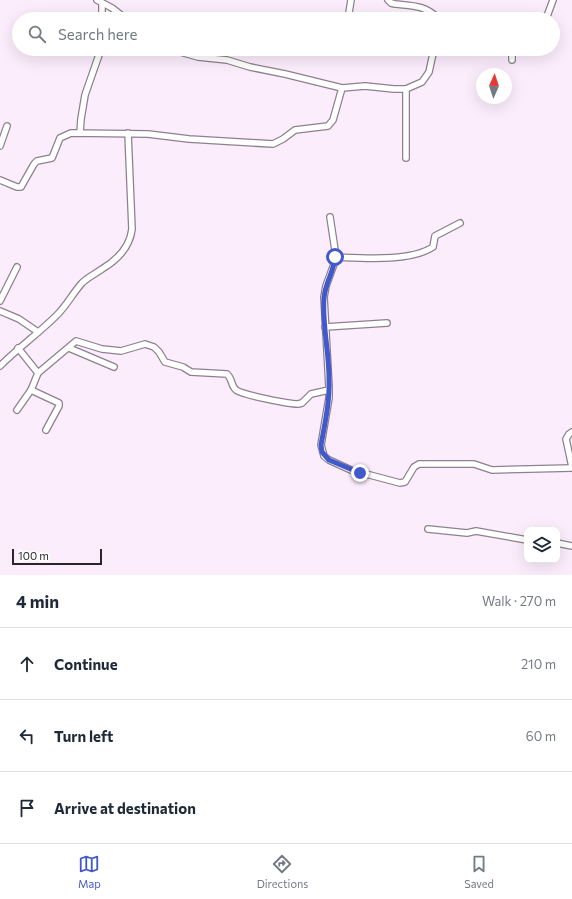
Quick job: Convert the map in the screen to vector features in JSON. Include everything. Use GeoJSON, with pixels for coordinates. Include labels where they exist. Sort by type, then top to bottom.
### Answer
{"type":"FeatureCollection","features":[{"type":"Feature","properties":{"kind":"street"},"geometry":{"type":"LineString","coordinates":[[349,12],[351,0]]}},
{"type":"Feature","properties":{"kind":"street"},"geometry":{"type":"LineString","coordinates":[[388,0],[395,4],[421,7],[432,12]]}},
{"type":"Feature","properties":{"kind":"street"},"geometry":{"type":"LineString","coordinates":[[549,12],[553,0]]}},
{"type":"Feature","properties":{"kind":"street"},"geometry":{"type":"LineString","coordinates":[[99,2],[101,12]]}},
{"type":"Feature","properties":{"kind":"street"},"geometry":{"type":"LineString","coordinates":[[99,2],[117,12]]}},
{"type":"Feature","properties":{"kind":"street"},"geometry":{"type":"LineString","coordinates":[[80,133],[80,119],[85,94],[99,56]]}},
{"type":"Feature","properties":{"kind":"street"},"geometry":{"type":"LineString","coordinates":[[194,56],[227,60],[250,68],[285,74],[342,88],[365,86],[394,89],[406,89],[422,82],[427,77],[432,56]]}},
{"type":"Feature","properties":{"kind":"street"},"geometry":{"type":"LineString","coordinates":[[0,180],[17,187],[21,187],[34,164],[53,157],[60,138],[67,134],[128,133],[189,139],[273,144],[296,130],[328,126],[333,120],[342,88]]}},
{"type":"Feature","properties":{"kind":"street"},"geometry":{"type":"LineString","coordinates":[[406,89],[406,158]]}},
{"type":"Feature","properties":{"kind":"street"},"geometry":{"type":"LineString","coordinates":[[0,146],[6,126]]}},
{"type":"Feature","properties":{"kind":"street"},"geometry":{"type":"LineString","coordinates":[[0,366],[20,350],[61,311],[82,283],[122,253],[129,242],[132,229],[128,133]]}},
{"type":"Feature","properties":{"kind":"street"},"geometry":{"type":"LineString","coordinates":[[330,217],[335,257],[333,269],[326,286],[324,297],[325,327],[329,361],[329,390],[321,445],[322,452],[329,460],[360,473],[400,483],[405,482],[414,467],[419,464],[474,464],[492,470],[572,467],[566,439],[572,432]]}},
{"type":"Feature","properties":{"kind":"street"},"geometry":{"type":"LineString","coordinates":[[335,257],[370,258],[417,254],[434,246],[435,236],[460,223]]}},
{"type":"Feature","properties":{"kind":"street"},"geometry":{"type":"LineString","coordinates":[[0,301],[17,267]]}},
{"type":"Feature","properties":{"kind":"street"},"geometry":{"type":"LineString","coordinates":[[0,311],[19,320],[38,332]]}},
{"type":"Feature","properties":{"kind":"street"},"geometry":{"type":"LineString","coordinates":[[325,327],[387,323]]}},
{"type":"Feature","properties":{"kind":"street"},"geometry":{"type":"LineString","coordinates":[[17,410],[31,390],[37,372],[76,341],[109,351],[121,351],[141,344],[149,345],[159,352],[168,363],[182,366],[193,373],[227,374],[237,391],[275,401],[302,404],[311,394],[329,390]]}},
{"type":"Feature","properties":{"kind":"street"},"geometry":{"type":"LineString","coordinates":[[69,348],[114,367]]}},
{"type":"Feature","properties":{"kind":"street"},"geometry":{"type":"LineString","coordinates":[[20,350],[37,372]]}},
{"type":"Feature","properties":{"kind":"street"},"geometry":{"type":"LineString","coordinates":[[31,390],[59,403],[59,406],[46,430]]}},
{"type":"Feature","properties":{"kind":"street"},"geometry":{"type":"LineString","coordinates":[[428,529],[467,533],[476,531],[524,539]]}},
{"type":"Feature","properties":{"kind":"street"},"geometry":{"type":"LineString","coordinates":[[560,544],[572,546]]}},
{"type":"Feature","properties":{"kind":"route"},"geometry":{"type":"LineString","coordinates":[[335,257],[333,269],[326,286],[324,297],[329,361],[329,398],[321,445],[324,456],[329,460],[360,473]]}}]}
